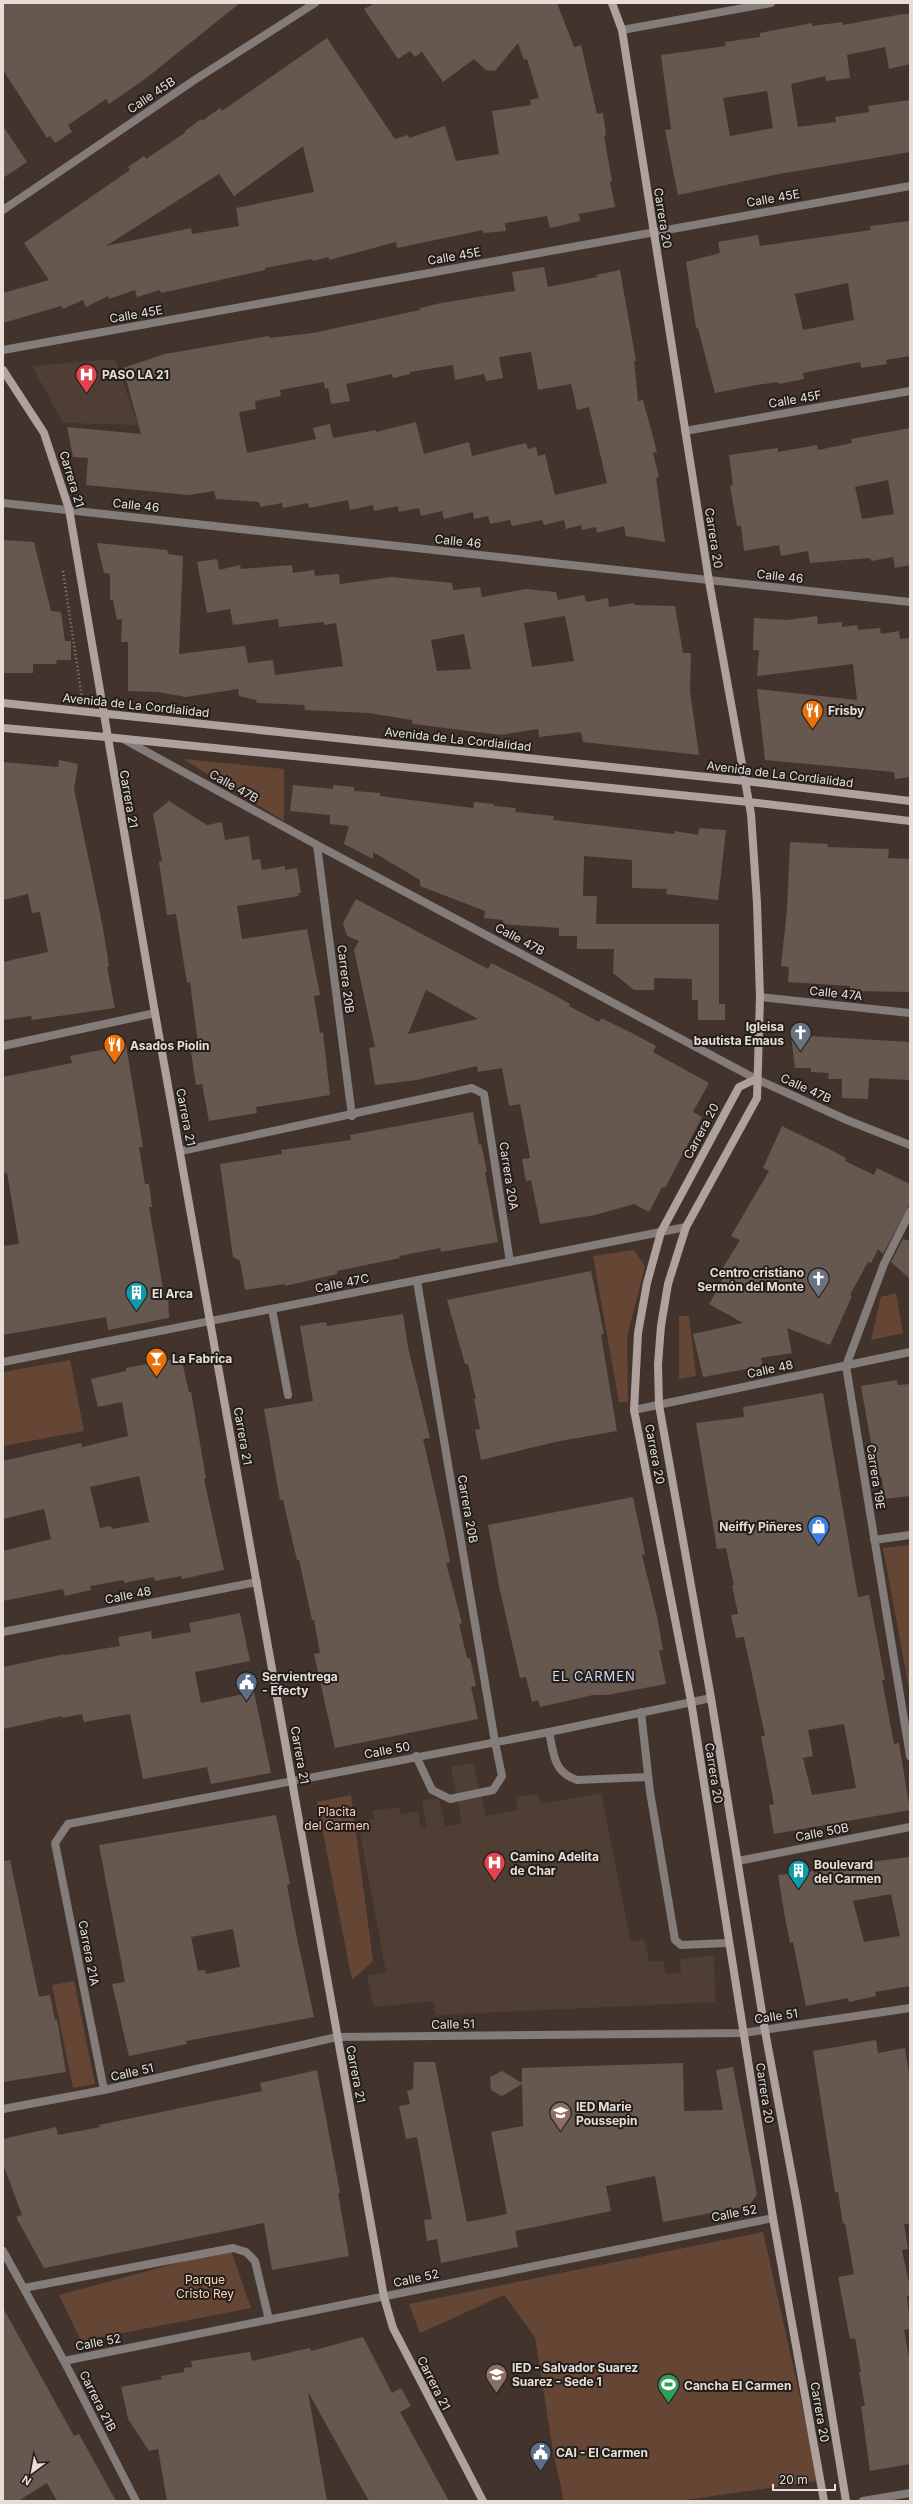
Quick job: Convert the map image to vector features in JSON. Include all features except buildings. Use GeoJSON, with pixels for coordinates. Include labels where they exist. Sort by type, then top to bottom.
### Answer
{"type":"FeatureCollection","features":[{"type":"Feature","properties":{"kind":"street","name":"Calle 45B"},"geometry":{"type":"LineString","coordinates":[[3,210],[196,79],[315,3]]}},
{"type":"Feature","properties":{"kind":"street","name":"Carrera 20"},"geometry":{"type":"LineString","coordinates":[[612,3],[622,30],[709,581],[749,802],[758,903],[760,997],[756,1079],[758,1098],[686,1228],[668,1284],[661,1326],[658,1364],[659,1405],[711,1698],[765,2031],[798,2208],[846,2501]]}},
{"type":"Feature","properties":{"kind":"street"},"geometry":{"type":"LineString","coordinates":[[622,30],[771,3]]}},
{"type":"Feature","properties":{"kind":"street","name":"Calle 45E"},"geometry":{"type":"LineString","coordinates":[[3,350],[910,186]]}},
{"type":"Feature","properties":{"kind":"street","name":"Carrera 21"},"geometry":{"type":"LineString","coordinates":[[3,370],[44,433],[69,509],[106,737],[180,1150],[209,1322],[293,1781],[336,2038],[384,2297],[393,2328],[483,2501]]}},
{"type":"Feature","properties":{"kind":"street","name":"Calle 45F"},"geometry":{"type":"LineString","coordinates":[[685,431],[910,391]]}},
{"type":"Feature","properties":{"kind":"street","name":"Calle 46"},"geometry":{"type":"LineString","coordinates":[[3,503],[910,602]]}},
{"type":"Feature","properties":{"kind":"street","name":"Avenida de La Cordialidad"},"geometry":{"type":"LineString","coordinates":[[3,703],[745,782],[910,802]]}},
{"type":"Feature","properties":{"kind":"street"},"geometry":{"type":"LineString","coordinates":[[3,728],[106,737],[749,802],[910,821]]}},
{"type":"Feature","properties":{"kind":"street","name":"Calle 47B"},"geometry":{"type":"LineString","coordinates":[[125,740],[317,845],[756,1079],[848,1120],[910,1145]]}},
{"type":"Feature","properties":{"kind":"street","name":"Carrera 20B"},"geometry":{"type":"LineString","coordinates":[[317,845],[352,1116]]}},
{"type":"Feature","properties":{"kind":"street","name":"Calle 47A"},"geometry":{"type":"LineString","coordinates":[[760,997],[910,1013]]}},
{"type":"Feature","properties":{"kind":"street"},"geometry":{"type":"LineString","coordinates":[[3,1046],[155,1013]]}},
{"type":"Feature","properties":{"kind":"street","name":"Carrera 20"},"geometry":{"type":"LineString","coordinates":[[756,1079],[739,1087],[661,1232],[646,1283],[638,1333],[634,1410],[691,1701],[728,1943],[773,2218],[824,2501]]}},
{"type":"Feature","properties":{"kind":"street","name":"Carrera 20A"},"geometry":{"type":"LineString","coordinates":[[352,1116],[472,1088],[484,1094],[510,1262]]}},
{"type":"Feature","properties":{"kind":"street"},"geometry":{"type":"LineString","coordinates":[[180,1150],[352,1116]]}},
{"type":"Feature","properties":{"kind":"street","name":"Carrera 19E"},"geometry":{"type":"LineString","coordinates":[[910,1212],[884,1264],[846,1366],[910,1756]]}},
{"type":"Feature","properties":{"kind":"street","name":"Calle 47C"},"geometry":{"type":"LineString","coordinates":[[3,1362],[686,1228]]}},
{"type":"Feature","properties":{"kind":"street","name":"Carrera 20B"},"geometry":{"type":"LineString","coordinates":[[416,1756],[432,1790],[450,1799],[493,1790],[502,1776],[417,1281]]}},
{"type":"Feature","properties":{"kind":"street"},"geometry":{"type":"LineString","coordinates":[[272,1309],[288,1395]]}},
{"type":"Feature","properties":{"kind":"street","name":"Calle 48"},"geometry":{"type":"LineString","coordinates":[[634,1410],[910,1352]]}},
{"type":"Feature","properties":{"kind":"street"},"geometry":{"type":"LineString","coordinates":[[874,1540],[910,1535]]}},
{"type":"Feature","properties":{"kind":"street","name":"Calle 48"},"geometry":{"type":"LineString","coordinates":[[3,1632],[257,1582]]}},
{"type":"Feature","properties":{"kind":"street","name":"Calle 50"},"geometry":{"type":"LineString","coordinates":[[68,1824],[416,1756],[549,1732],[711,1698]]}},
{"type":"Feature","properties":{"kind":"street"},"geometry":{"type":"LineString","coordinates":[[642,1712],[648,1777],[675,1940],[680,1945],[728,1943]]}},
{"type":"Feature","properties":{"kind":"street"},"geometry":{"type":"LineString","coordinates":[[549,1732],[557,1766],[566,1776],[577,1780],[648,1777]]}},
{"type":"Feature","properties":{"kind":"street","name":"Carrera 21A"},"geometry":{"type":"LineString","coordinates":[[68,1824],[55,1843],[104,2090]]}},
{"type":"Feature","properties":{"kind":"street","name":"Calle 50B"},"geometry":{"type":"LineString","coordinates":[[738,1861],[910,1827]]}},
{"type":"Feature","properties":{"kind":"street","name":"Calle 51"},"geometry":{"type":"LineString","coordinates":[[3,2109],[104,2090],[336,2038],[743,2033],[765,2031],[910,2008]]}},
{"type":"Feature","properties":{"kind":"street","name":"Calle 52"},"geometry":{"type":"LineString","coordinates":[[64,2361],[773,2218]]}},
{"type":"Feature","properties":{"kind":"street"},"geometry":{"type":"LineString","coordinates":[[24,2288],[233,2248],[246,2252],[255,2261],[269,2320]]}},
{"type":"Feature","properties":{"kind":"street","name":"Carrera 21B"},"geometry":{"type":"LineString","coordinates":[[3,2250],[64,2361],[136,2501]]}},
{"type":"Feature","properties":{"kind":"street"},"geometry":{"type":"LineString","coordinates":[[863,2501],[910,2493]]}},
{"type":"Feature","properties":{"kind":"path"},"geometry":{"type":"LineString","coordinates":[[63,570],[83,703]]}},
{"type":"Feature","properties":{"kind":"shaded area","name":"PASO LA 21"},"geometry":{"type":"Polygon","coordinates":[[[115,359],[138,425],[63,423],[32,366],[115,359]]]}},
{"type":"Feature","properties":{"kind":"shaded area","name":"Camino Adelita de Char"},"geometry":{"type":"Polygon","coordinates":[[[473,1763],[486,1816],[518,1810],[516,1797],[538,1794],[541,1804],[601,1793],[631,1942],[644,1939],[649,1961],[663,1961],[666,1974],[681,1972],[680,1959],[714,1955],[715,2002],[436,2015],[433,2001],[374,2007],[367,1976],[386,1972],[358,1822],[374,1819],[372,1811],[399,1807],[401,1815],[418,1811],[421,1828],[427,1827],[422,1801],[439,1798],[445,1826],[462,1824],[451,1767],[473,1763]]]}},
{"type":"Feature","properties":{"kind":"green space"},"geometry":{"type":"Polygon","coordinates":[[[183,759],[284,769],[284,821],[183,759]]]}},
{"type":"Feature","properties":{"kind":"green space"},"geometry":{"type":"Polygon","coordinates":[[[634,1250],[645,1266],[627,1337],[628,1402],[619,1402],[593,1256],[634,1250]]]}},
{"type":"Feature","properties":{"kind":"green space"},"geometry":{"type":"Polygon","coordinates":[[[896,1293],[903,1333],[871,1340],[881,1297],[896,1293]]]}},
{"type":"Feature","properties":{"kind":"green space"},"geometry":{"type":"Polygon","coordinates":[[[679,1316],[689,1316],[696,1376],[679,1379],[679,1316]]]}},
{"type":"Feature","properties":{"kind":"green space"},"geometry":{"type":"Polygon","coordinates":[[[70,1360],[84,1431],[3,1446],[3,1372],[70,1360]]]}},
{"type":"Feature","properties":{"kind":"green space"},"geometry":{"type":"Polygon","coordinates":[[[910,1545],[910,1694],[883,1548],[910,1545]]]}},
{"type":"Feature","properties":{"kind":"green space","name":"Placita del Carmen"},"geometry":{"type":"Polygon","coordinates":[[[351,1795],[373,1961],[352,1980],[317,1802],[351,1795]]]}},
{"type":"Feature","properties":{"kind":"green space"},"geometry":{"type":"Polygon","coordinates":[[[74,1981],[95,2084],[73,2088],[52,1985],[74,1981]]]}},
{"type":"Feature","properties":{"kind":"green space","name":"Cancha El Carmen"},"geometry":{"type":"Polygon","coordinates":[[[763,2232],[819,2481],[677,2501],[564,2501],[553,2451],[535,2337],[504,2295],[420,2333],[409,2304],[763,2232]]]}},
{"type":"Feature","properties":{"kind":"green space","name":"Parque Cristo Rey"},"geometry":{"type":"Polygon","coordinates":[[[231,2251],[251,2308],[81,2341],[59,2295],[196,2258],[231,2251]]]}},
{"type":"Feature","properties":{"kind":"place","name":"PASO LA 21"},"geometry":{"type":"Point","coordinates":[87,394]}},
{"type":"Feature","properties":{"kind":"place","name":"Frisby"},"geometry":{"type":"Point","coordinates":[813,730]}},
{"type":"Feature","properties":{"kind":"place","name":"Igleisa bautista Emaus"},"geometry":{"type":"Point","coordinates":[800,1052]}},
{"type":"Feature","properties":{"kind":"place","name":"Asados Piolin"},"geometry":{"type":"Point","coordinates":[115,1064]}},
{"type":"Feature","properties":{"kind":"place","name":"Centro cristiano Sermón del Monte"},"geometry":{"type":"Point","coordinates":[819,1298]}},
{"type":"Feature","properties":{"kind":"place","name":"El Arca"},"geometry":{"type":"Point","coordinates":[137,1312]}},
{"type":"Feature","properties":{"kind":"place","name":"La Fabrica"},"geometry":{"type":"Point","coordinates":[157,1378]}},
{"type":"Feature","properties":{"kind":"place","name":"Neiffy Piñeres"},"geometry":{"type":"Point","coordinates":[818,1546]}},
{"type":"Feature","properties":{"kind":"place","name":"Servientrega - Efecty"},"geometry":{"type":"Point","coordinates":[246,1702]}},
{"type":"Feature","properties":{"kind":"place","name":"Camino Adelita de Char"},"geometry":{"type":"Point","coordinates":[495,1882]}},
{"type":"Feature","properties":{"kind":"place","name":"Boulevard del Carmen"},"geometry":{"type":"Point","coordinates":[799,1890]}},
{"type":"Feature","properties":{"kind":"place","name":"IED Marie Poussepin"},"geometry":{"type":"Point","coordinates":[561,2132]}},
{"type":"Feature","properties":{"kind":"place","name":"IED - Salvador Suarez Suarez - Sede 1"},"geometry":{"type":"Point","coordinates":[497,2394]}},
{"type":"Feature","properties":{"kind":"place","name":"Cancha El Carmen"},"geometry":{"type":"Point","coordinates":[668,2404]}},
{"type":"Feature","properties":{"kind":"place","name":"CAI - El Carmen"},"geometry":{"type":"Point","coordinates":[541,2472]}},
{"type":"Feature","properties":{"kind":"district","name":"EL CARMEN"},"geometry":{"type":"Point","coordinates":[594,1676]}}]}
